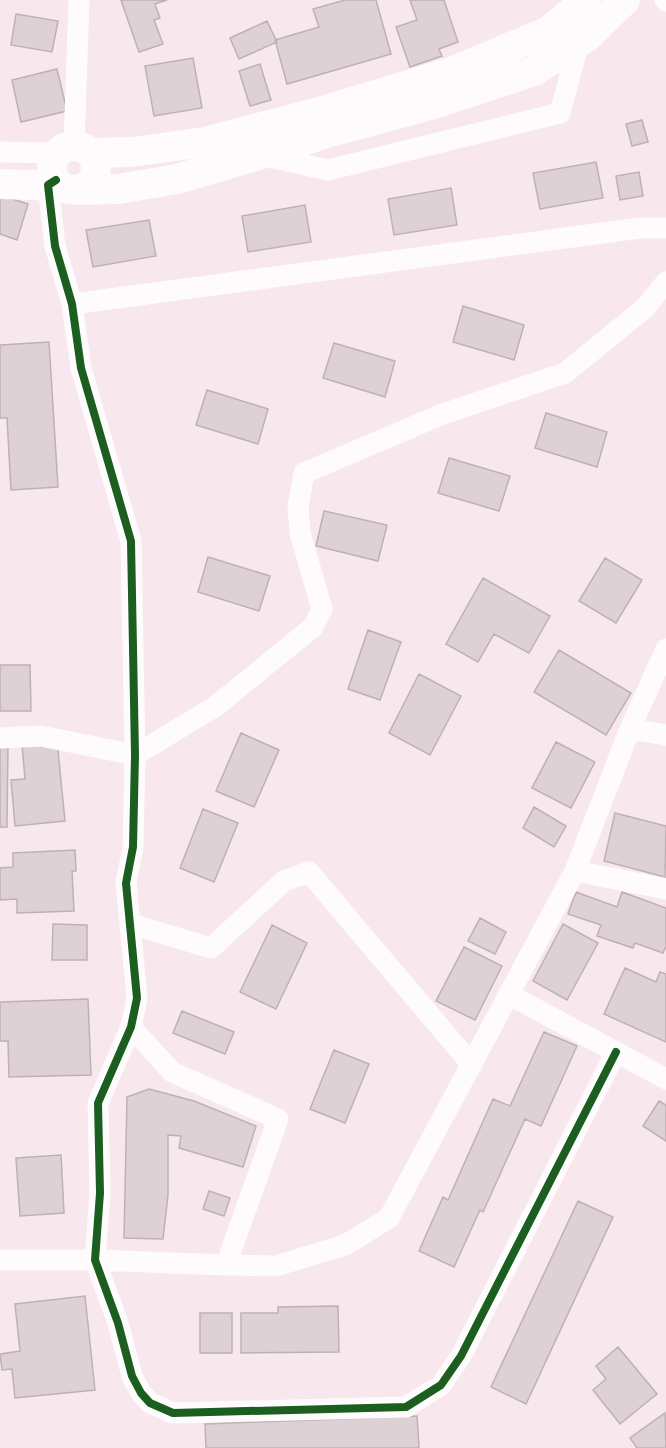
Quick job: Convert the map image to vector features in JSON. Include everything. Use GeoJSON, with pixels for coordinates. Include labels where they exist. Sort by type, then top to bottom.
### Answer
{"type":"FeatureCollection","features":[{"type":"Feature","properties":{"kind":"main road"},"geometry":{"type":"LineString","coordinates":[[0,184],[132,153],[205,142],[319,112],[451,72],[549,31],[586,0]]}},
{"type":"Feature","properties":{"kind":"main road"},"geometry":{"type":"LineString","coordinates":[[66,170],[118,189],[177,179],[330,132],[434,104],[534,71],[579,42],[625,0]]}},
{"type":"Feature","properties":{"kind":"street"},"geometry":{"type":"LineString","coordinates":[[79,0],[66,170],[56,246],[72,304],[81,368],[131,541],[135,755],[133,848],[126,884],[137,998],[131,1027],[98,1103],[100,1193],[95,1260],[118,1323],[132,1376],[141,1393],[150,1403],[173,1413],[406,1407],[441,1385],[461,1356],[616,1052]]}},
{"type":"Feature","properties":{"kind":"street"},"geometry":{"type":"LineString","coordinates":[[259,155],[328,170],[560,113],[579,42]]}},
{"type":"Feature","properties":{"kind":"street"},"geometry":{"type":"LineString","coordinates":[[0,152],[66,170]]}},
{"type":"Feature","properties":{"kind":"street"},"geometry":{"type":"LineString","coordinates":[[72,304],[628,230],[666,228]]}},
{"type":"Feature","properties":{"kind":"street"},"geometry":{"type":"LineString","coordinates":[[0,738],[41,736],[135,755],[216,706],[312,627],[322,609],[300,533],[298,507],[304,473],[443,414],[565,373],[645,308],[666,282]]}},
{"type":"Feature","properties":{"kind":"street"},"geometry":{"type":"LineString","coordinates":[[0,1260],[95,1260],[276,1266],[345,1245],[389,1218],[574,871],[630,729],[666,649]]}},
{"type":"Feature","properties":{"kind":"street"},"geometry":{"type":"LineString","coordinates":[[630,729],[666,735]]}},
{"type":"Feature","properties":{"kind":"street"},"geometry":{"type":"LineString","coordinates":[[574,871],[666,889]]}},
{"type":"Feature","properties":{"kind":"street"},"geometry":{"type":"LineString","coordinates":[[131,924],[211,948],[284,881],[309,872],[472,1065]]}},
{"type":"Feature","properties":{"kind":"street"},"geometry":{"type":"LineString","coordinates":[[510,994],[666,1079]]}},
{"type":"Feature","properties":{"kind":"street"},"geometry":{"type":"LineString","coordinates":[[131,1027],[172,1072],[278,1119],[226,1265]]}},
{"type":"Feature","properties":{"kind":"building"},"geometry":{"type":"Polygon","coordinates":[[[121,0],[167,0],[155,4],[160,18],[154,20],[163,44],[139,52],[121,0]]]}},
{"type":"Feature","properties":{"kind":"building"},"geometry":{"type":"Polygon","coordinates":[[[345,0],[376,0],[391,54],[287,84],[275,40],[319,27],[313,9],[345,0]]]}},
{"type":"Feature","properties":{"kind":"building"},"geometry":{"type":"Polygon","coordinates":[[[410,0],[444,0],[458,42],[439,49],[442,56],[410,67],[396,27],[417,20],[410,0]]]}},
{"type":"Feature","properties":{"kind":"building"},"geometry":{"type":"Polygon","coordinates":[[[16,14],[58,21],[52,52],[11,45],[16,14]]]}},
{"type":"Feature","properties":{"kind":"building"},"geometry":{"type":"Polygon","coordinates":[[[267,21],[277,42],[239,59],[230,38],[267,21]]]}},
{"type":"Feature","properties":{"kind":"building"},"geometry":{"type":"Polygon","coordinates":[[[193,58],[202,108],[154,116],[145,66],[193,58]]]}},
{"type":"Feature","properties":{"kind":"building"},"geometry":{"type":"Polygon","coordinates":[[[260,64],[271,100],[250,106],[239,71],[260,64]]]}},
{"type":"Feature","properties":{"kind":"building"},"geometry":{"type":"Polygon","coordinates":[[[57,69],[67,111],[21,122],[12,80],[57,69]]]}},
{"type":"Feature","properties":{"kind":"building"},"geometry":{"type":"Polygon","coordinates":[[[642,120],[648,142],[632,146],[626,124],[642,120]]]}},
{"type":"Feature","properties":{"kind":"building"},"geometry":{"type":"Polygon","coordinates":[[[596,162],[603,198],[540,209],[533,173],[596,162]]]}},
{"type":"Feature","properties":{"kind":"building"},"geometry":{"type":"Polygon","coordinates":[[[639,172],[643,196],[620,200],[616,176],[639,172]]]}},
{"type":"Feature","properties":{"kind":"building"},"geometry":{"type":"Polygon","coordinates":[[[451,188],[457,225],[394,235],[388,199],[451,188]]]}},
{"type":"Feature","properties":{"kind":"building"},"geometry":{"type":"Polygon","coordinates":[[[0,195],[28,204],[17,240],[0,234],[0,195]]]}},
{"type":"Feature","properties":{"kind":"building"},"geometry":{"type":"Polygon","coordinates":[[[305,205],[311,242],[248,252],[242,216],[305,205]]]}},
{"type":"Feature","properties":{"kind":"building"},"geometry":{"type":"Polygon","coordinates":[[[149,220],[156,256],[93,267],[86,230],[149,220]]]}},
{"type":"Feature","properties":{"kind":"building"},"geometry":{"type":"Polygon","coordinates":[[[463,306],[524,325],[514,360],[453,342],[463,306]]]}},
{"type":"Feature","properties":{"kind":"building"},"geometry":{"type":"Polygon","coordinates":[[[49,342],[58,487],[11,490],[7,418],[0,418],[0,345],[49,342]]]}},
{"type":"Feature","properties":{"kind":"building"},"geometry":{"type":"Polygon","coordinates":[[[334,343],[395,361],[385,397],[323,378],[334,343]]]}},
{"type":"Feature","properties":{"kind":"building"},"geometry":{"type":"Polygon","coordinates":[[[207,390],[268,409],[258,444],[196,425],[207,390]]]}},
{"type":"Feature","properties":{"kind":"building"},"geometry":{"type":"Polygon","coordinates":[[[546,413],[607,432],[597,467],[535,448],[546,413]]]}},
{"type":"Feature","properties":{"kind":"building"},"geometry":{"type":"Polygon","coordinates":[[[449,458],[510,476],[499,511],[438,493],[449,458]]]}},
{"type":"Feature","properties":{"kind":"building"},"geometry":{"type":"Polygon","coordinates":[[[324,511],[387,525],[378,561],[316,546],[324,511]]]}},
{"type":"Feature","properties":{"kind":"building"},"geometry":{"type":"Polygon","coordinates":[[[208,557],[270,576],[259,611],[198,592],[208,557]]]}},
{"type":"Feature","properties":{"kind":"building"},"geometry":{"type":"Polygon","coordinates":[[[605,558],[642,580],[616,623],[579,601],[605,558]]]}},
{"type":"Feature","properties":{"kind":"building"},"geometry":{"type":"Polygon","coordinates":[[[483,578],[550,616],[529,653],[494,634],[478,662],[446,644],[483,578]]]}},
{"type":"Feature","properties":{"kind":"building"},"geometry":{"type":"Polygon","coordinates":[[[368,630],[401,642],[380,700],[348,689],[368,630]]]}},
{"type":"Feature","properties":{"kind":"building"},"geometry":{"type":"Polygon","coordinates":[[[559,650],[631,693],[606,735],[534,692],[559,650]]]}},
{"type":"Feature","properties":{"kind":"building"},"geometry":{"type":"Polygon","coordinates":[[[0,665],[30,665],[31,711],[0,711],[0,665]]]}},
{"type":"Feature","properties":{"kind":"building"},"geometry":{"type":"Polygon","coordinates":[[[419,674],[461,696],[430,755],[389,733],[419,674]]]}},
{"type":"Feature","properties":{"kind":"building"},"geometry":{"type":"Polygon","coordinates":[[[241,733],[279,750],[254,807],[216,791],[241,733]]]}},
{"type":"Feature","properties":{"kind":"building"},"geometry":{"type":"Polygon","coordinates":[[[57,741],[65,821],[15,826],[11,780],[25,779],[22,744],[57,741]]]}},
{"type":"Feature","properties":{"kind":"building"},"geometry":{"type":"Polygon","coordinates":[[[556,742],[595,762],[571,808],[532,788],[556,742]]]}},
{"type":"Feature","properties":{"kind":"building"},"geometry":{"type":"Polygon","coordinates":[[[0,745],[8,745],[7,827],[0,827],[0,745]]]}},
{"type":"Feature","properties":{"kind":"building"},"geometry":{"type":"Polygon","coordinates":[[[534,807],[566,826],[554,847],[523,828],[534,807]]]}},
{"type":"Feature","properties":{"kind":"building"},"geometry":{"type":"Polygon","coordinates":[[[203,809],[238,823],[214,882],[180,868],[203,809]]]}},
{"type":"Feature","properties":{"kind":"building"},"geometry":{"type":"Polygon","coordinates":[[[615,813],[666,826],[665,877],[604,861],[615,813]]]}},
{"type":"Feature","properties":{"kind":"building"},"geometry":{"type":"Polygon","coordinates":[[[75,850],[76,871],[72,871],[74,911],[17,913],[17,899],[0,900],[0,868],[13,867],[13,853],[75,850]]]}},
{"type":"Feature","properties":{"kind":"building"},"geometry":{"type":"Polygon","coordinates":[[[576,892],[617,907],[622,892],[666,908],[666,946],[663,953],[635,943],[633,948],[597,936],[601,925],[568,914],[576,892]]]}},
{"type":"Feature","properties":{"kind":"building"},"geometry":{"type":"Polygon","coordinates":[[[480,918],[506,932],[495,954],[468,941],[480,918]]]}},
{"type":"Feature","properties":{"kind":"building"},"geometry":{"type":"Polygon","coordinates":[[[53,924],[87,925],[87,960],[52,960],[53,924]]]}},
{"type":"Feature","properties":{"kind":"building"},"geometry":{"type":"Polygon","coordinates":[[[563,924],[598,943],[567,1000],[533,981],[563,924]]]}},
{"type":"Feature","properties":{"kind":"building"},"geometry":{"type":"Polygon","coordinates":[[[272,925],[307,943],[276,1009],[240,992],[272,925]]]}},
{"type":"Feature","properties":{"kind":"building"},"geometry":{"type":"Polygon","coordinates":[[[464,947],[502,966],[475,1020],[436,1001],[464,947]]]}},
{"type":"Feature","properties":{"kind":"building"},"geometry":{"type":"Polygon","coordinates":[[[625,968],[656,982],[660,972],[666,974],[666,1042],[604,1014],[625,968]]]}},
{"type":"Feature","properties":{"kind":"building"},"geometry":{"type":"Polygon","coordinates":[[[88,999],[91,1075],[9,1077],[8,1041],[0,1041],[0,1002],[88,999]]]}},
{"type":"Feature","properties":{"kind":"building"},"geometry":{"type":"Polygon","coordinates":[[[182,1011],[234,1032],[225,1054],[173,1033],[182,1011]]]}},
{"type":"Feature","properties":{"kind":"building"},"geometry":{"type":"Polygon","coordinates":[[[544,1032],[577,1046],[541,1126],[525,1119],[483,1212],[480,1210],[454,1267],[419,1251],[443,1197],[448,1200],[493,1099],[510,1106],[544,1032]]]}},
{"type":"Feature","properties":{"kind":"building"},"geometry":{"type":"Polygon","coordinates":[[[334,1050],[369,1064],[345,1123],[310,1109],[334,1050]]]}},
{"type":"Feature","properties":{"kind":"building"},"geometry":{"type":"Polygon","coordinates":[[[149,1089],[194,1101],[256,1126],[243,1167],[179,1148],[181,1136],[168,1135],[168,1195],[163,1239],[124,1238],[127,1097],[149,1089]]]}},
{"type":"Feature","properties":{"kind":"building"},"geometry":{"type":"Polygon","coordinates":[[[659,1101],[666,1105],[666,1141],[643,1126],[659,1101]]]}},
{"type":"Feature","properties":{"kind":"building"},"geometry":{"type":"Polygon","coordinates":[[[61,1155],[64,1213],[20,1216],[16,1158],[61,1155]]]}},
{"type":"Feature","properties":{"kind":"building"},"geometry":{"type":"Polygon","coordinates":[[[209,1191],[230,1198],[224,1216],[203,1209],[209,1191]]]}},
{"type":"Feature","properties":{"kind":"building"},"geometry":{"type":"Polygon","coordinates":[[[578,1201],[613,1217],[526,1404],[491,1387],[578,1201]]]}},
{"type":"Feature","properties":{"kind":"building"},"geometry":{"type":"Polygon","coordinates":[[[85,1296],[95,1390],[15,1398],[12,1369],[2,1370],[0,1354],[20,1351],[15,1304],[85,1296]]]}},
{"type":"Feature","properties":{"kind":"building"},"geometry":{"type":"Polygon","coordinates":[[[338,1306],[339,1352],[241,1353],[241,1313],[278,1313],[278,1307],[338,1306]]]}},
{"type":"Feature","properties":{"kind":"building"},"geometry":{"type":"Polygon","coordinates":[[[200,1313],[232,1313],[232,1353],[200,1353],[200,1313]]]}},
{"type":"Feature","properties":{"kind":"building"},"geometry":{"type":"Polygon","coordinates":[[[618,1347],[657,1394],[620,1424],[593,1390],[606,1379],[596,1366],[618,1347]]]}},
{"type":"Feature","properties":{"kind":"building"},"geometry":{"type":"Polygon","coordinates":[[[665,1413],[666,1448],[637,1448],[630,1438],[665,1413]]]}},
{"type":"Feature","properties":{"kind":"building"},"geometry":{"type":"Polygon","coordinates":[[[417,1416],[419,1448],[206,1448],[205,1424],[417,1416]]]}},
{"type":"Feature","properties":{"kind":"cycle path"},"geometry":{"type":"LineString","coordinates":[[56,180],[48,185],[55,246],[72,304],[81,368],[131,541],[135,755],[133,847],[126,883],[137,998],[131,1027],[98,1103],[100,1193],[95,1260],[118,1323],[132,1376],[141,1393],[150,1403],[173,1413],[406,1407],[441,1385],[461,1356],[616,1052]]}}]}
